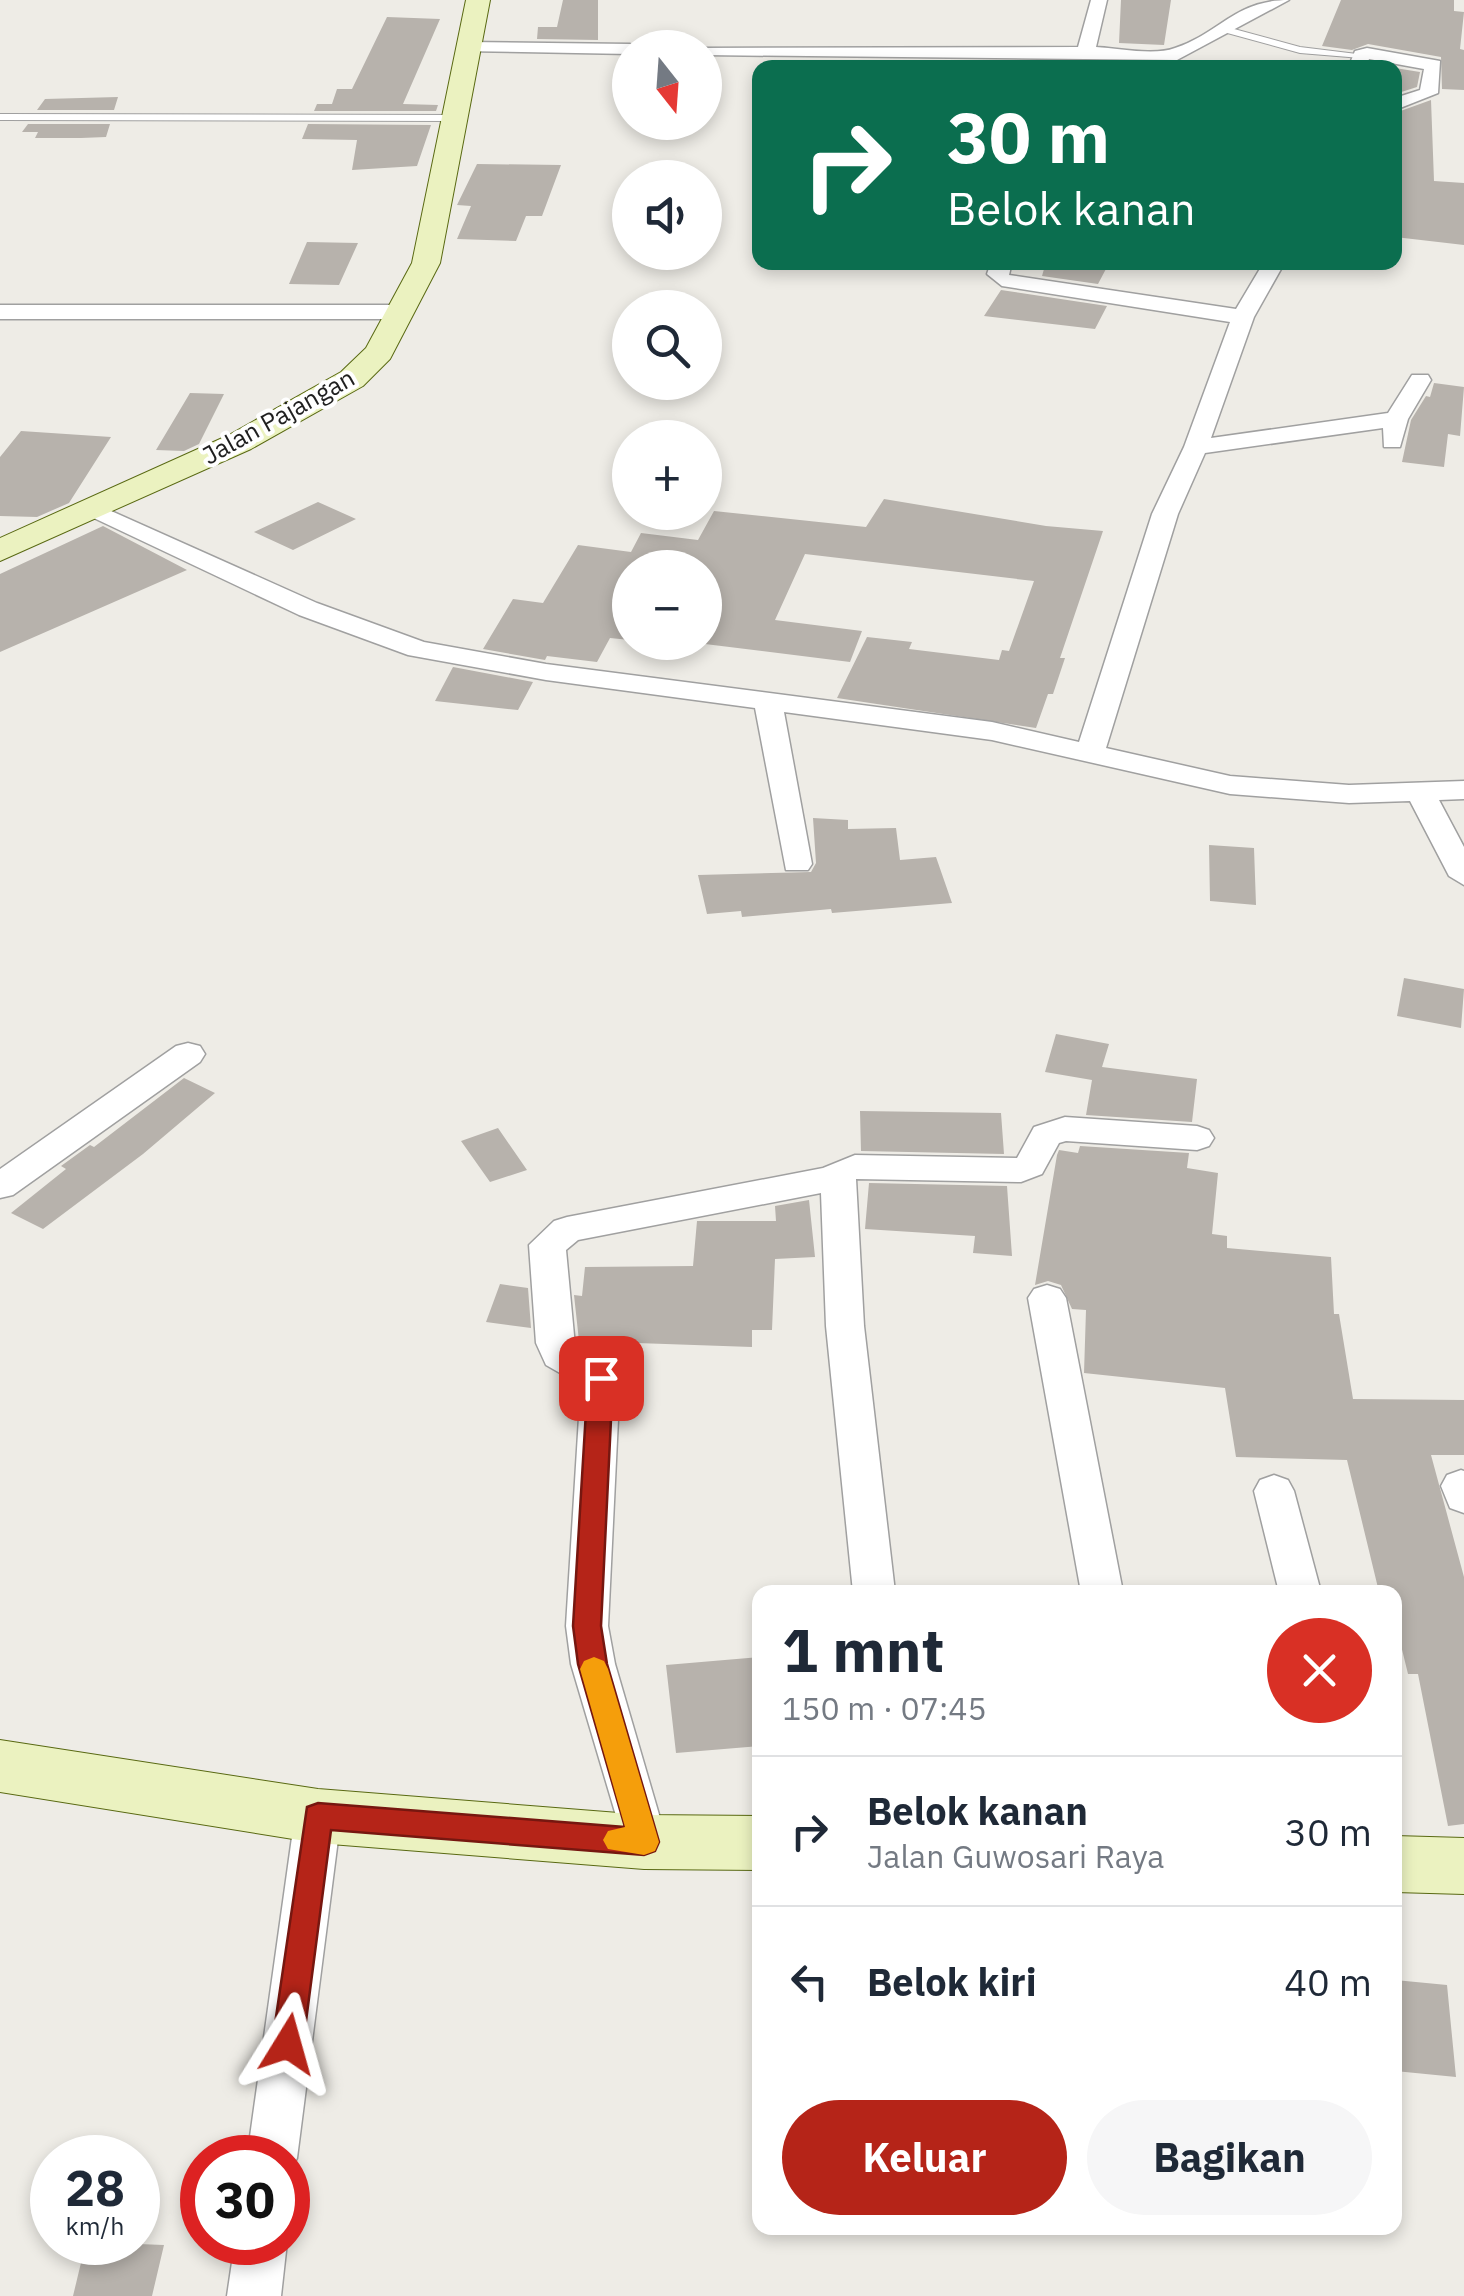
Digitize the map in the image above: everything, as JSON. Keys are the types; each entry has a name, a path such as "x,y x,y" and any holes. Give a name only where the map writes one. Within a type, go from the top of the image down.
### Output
{"main road":[{"name":"Jalan Pajangan","path":"0,551 240,442 352,378 380,353 426,263 478,0"},
{"path":"0,1766 318,1816 644,1842 752,1843"},
{"path":"1402,1864 1464,1866"}],"street":[{"path":"1086,52 1099,0"},
{"path":"1177,60 1247,12 1281,0"},
{"path":"467,53 612,49"},
{"path":"722,50 1086,52 1156,60"},
{"path":"467,53 525,58"},
{"path":"1402,63 1434,64 1429,93 1402,102"},
{"path":"999,270 1002,280 1243,318"},
{"path":"1090,756 1118,653 1165,514 1196,447 1243,318 1270,270"},
{"path":"0,312 402,312"},
{"path":"1196,447 1394,431 1420,380"},
{"path":"92,511 387,642 546,672 992,731 1090,756 1278,790 1464,790"},
{"path":"768,701 797,864"},
{"path":"1420,792 1464,876"},
{"path":"0,1186 188,1054"},
{"path":"644,1842 592,1664 587,1626 601,1378 560,1354 555,1343 547,1245 567,1230 835,1178 855,1168 1021,1170 1030,1166 1046,1135 1065,1129 1197,1138"},
{"path":"835,1178 845,1326 873,1585"},
{"path":"1047,1298 1101,1585"},
{"path":"1274,1492 1298,1585"},
{"path":"275,2135 318,1816"},
{"path":"254,2296 258,2265"}],"lane":[{"path":"1223,29 1354,60"},
{"path":"0,117 455,118"}],"building":[{"path":"563,0 598,0 598,40 537,39 538,27 557,27"},
{"path":"1121,0 1171,0 1164,45 1119,43"},
{"path":"1341,0 1454,0 1454,11 1464,12 1460,49 1464,50 1464,90 1442,89 1441,57 1368,44 1352,50 1322,46"},
{"path":"387,17 440,19 403,104 438,105 436,111 314,111 317,104 332,104 337,89 352,89"},
{"path":"1402,69 1420,72 1417,87 1402,92"},
{"path":"118,97 114,110 37,110 45,99"},
{"path":"1431,100 1434,181 1464,183 1464,245 1402,238 1402,110"},
{"path":"28,124 110,124 106,137 35,138 38,132 22,132"},
{"path":"308,124 431,125 417,166 352,170 357,140 302,139"},
{"path":"477,164 561,165 542,216 526,216 516,241 457,239 471,206 457,205"},
{"path":"307,242 358,243 339,285 289,284"},
{"path":"1044,270 1105,270 1098,284 1042,276"},
{"path":"1001,290 1107,306 1095,329 984,316"},
{"path":"1434,383 1464,387 1460,436 1448,434 1444,467 1402,462 1411,420 1426,396 1430,397"},
{"path":"190,393 224,394 199,444 184,451 156,450"},
{"path":"21,431 111,437 69,503 37,517 0,516 0,457"},
{"path":"884,499 1046,526 1103,531 1060,658 1065,658 1053,694 1048,694 1036,728 837,698 867,637 912,642 909,649 999,660 1002,650 1009,651 1034,581 805,554 775,620 862,631 850,662 722,646 722,550 632,550 641,533 698,540 704,530 722,530 722,512 866,527"},
{"path":"318,502 356,519 293,550 254,532"},
{"path":"103,526 187,570 0,652 0,574"},
{"path":"578,545 616,550 612,550 612,638 597,662 547,656 545,660 483,649 513,599 543,603"},
{"path":"453,667 533,682 518,710 435,701"},
{"path":"813,818 848,820 848,829 896,828 900,860 936,857 952,903 832,913 831,909 742,917 741,911 707,914 698,875 811,872 816,863"},
{"path":"1209,845 1254,848 1256,905 1210,901"},
{"path":"1404,978 1464,989 1461,1028 1397,1016"},
{"path":"1056,1034 1109,1044 1102,1067 1197,1079 1192,1122 1086,1115 1092,1080 1045,1072"},
{"path":"184,1078 215,1093 143,1154 43,1229 11,1213 66,1169 61,1166 90,1145 94,1147"},
{"path":"860,1111 1001,1113 1004,1154 861,1151"},
{"path":"498,1128 527,1170 490,1182 461,1141"},
{"path":"1080,1146 1189,1153 1187,1168 1218,1173 1212,1234 1227,1236 1227,1248 1331,1257 1334,1314 1339,1314 1353,1399 1464,1400 1464,1455 1431,1455 1464,1577 1464,1824 1448,1826 1418,1674 1408,1674 1402,1650 1402,1585 1377,1585 1347,1460 1236,1457 1225,1388 1084,1373 1086,1310 1072,1309 1061,1285 1048,1281 1035,1285 1057,1155 1059,1150 1078,1153"},
{"path":"869,1183 1007,1186 1012,1256 973,1253 975,1236 865,1229"},
{"path":"809,1200 815,1257 775,1259 772,1330 752,1330 752,1347 579,1341 574,1295 582,1296 585,1267 693,1266 697,1221 776,1221 775,1206"},
{"path":"500,1284 528,1288 531,1328 486,1322"},
{"path":"752,1658 752,1747 676,1753 666,1665"},
{"path":"1402,1981 1447,1985 1456,2077 1402,2072"},
{"path":"80,2265 159,2265 152,2296 73,2296"}],"slow traffic":[{"path":"594,1669 644,1842 618,1840"}],"route":[{"path":"288,2044 318,1816 644,1842 592,1664 587,1626 601,1378"}]}
